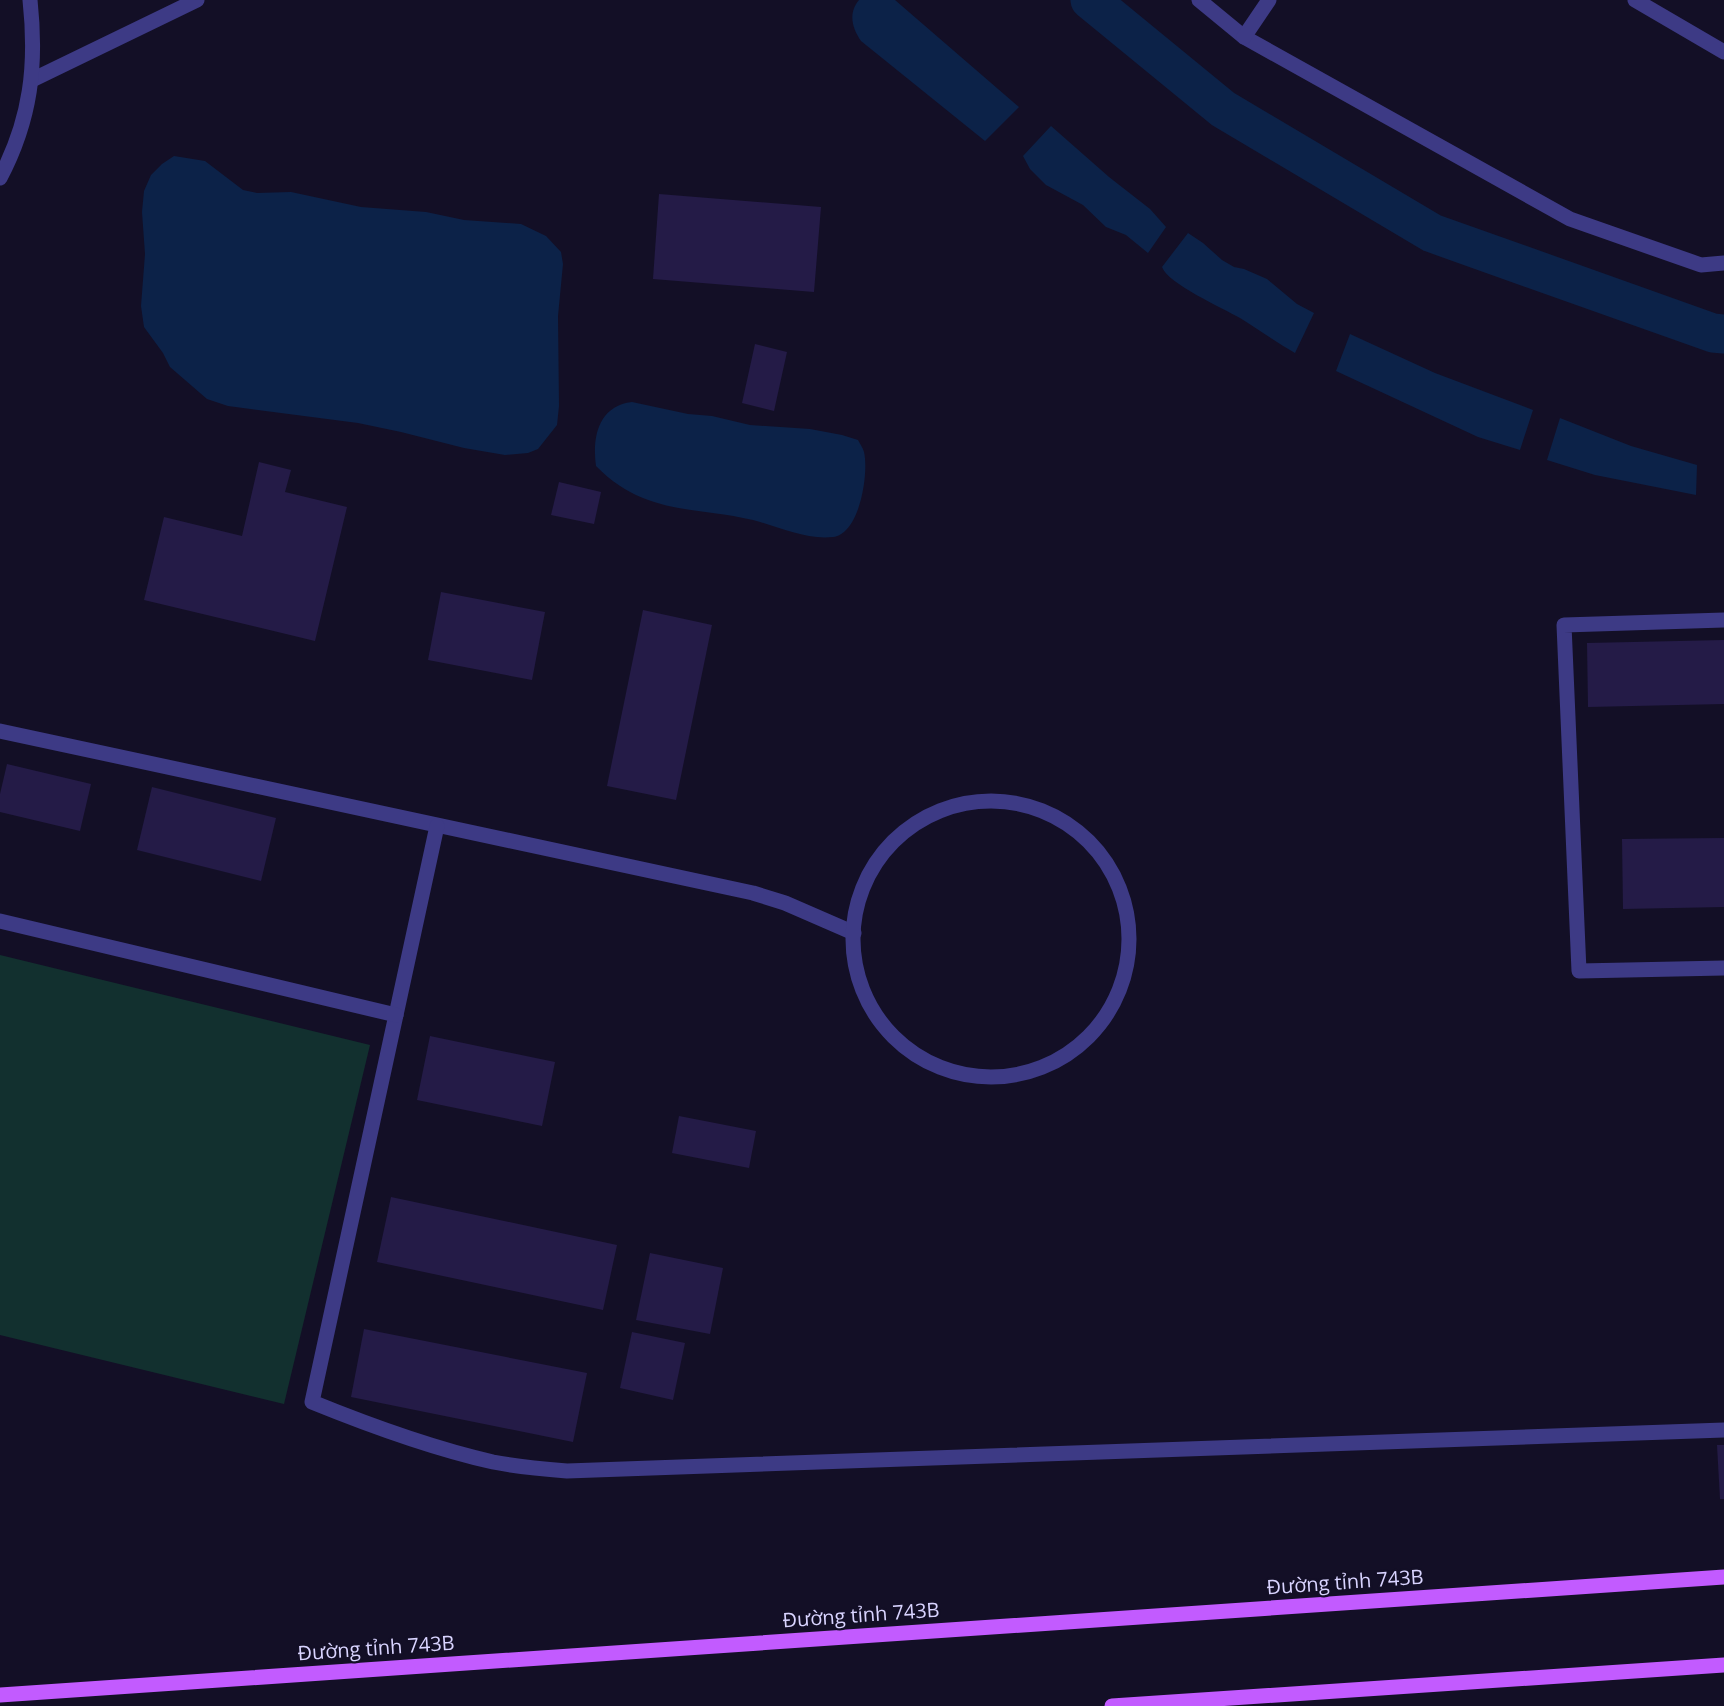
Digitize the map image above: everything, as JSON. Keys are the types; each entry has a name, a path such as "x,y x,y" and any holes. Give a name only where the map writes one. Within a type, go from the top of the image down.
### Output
{"main road":[{"name":"Đường tỉnh 743B","path":"0,1695 1724,1577"},
{"path":"1112,1706 1213,1702 1724,1665"}],"street":[{"path":"0,178 20,135 32,80 33,43 30,0"},
{"path":"32,80 197,0"},
{"path":"1200,0 1244,37 1570,219 1701,265 1724,263"},
{"path":"1244,37 1269,0"},
{"path":"1635,0 1724,52"},
{"path":"1724,620 1564,625 1579,971 1724,968"},
{"path":"0,731 753,893 785,903 854,933"},
{"path":"976,802 1005,802 1032,807 1058,818 1080,834 1100,855 1114,878 1124,904 1129,932 1127,960 1120,987 1108,1012 1091,1035 1070,1053 1046,1066 1020,1075 992,1078 964,1075 937,1067 913,1053 892,1035 875,1013 862,988 855,961 854,933 858,905 868,879 882,855 901,834 924,819 950,807 976,802"},
{"path":"437,826 312,1402 415,1441 493,1461 567,1471 1724,1430"},
{"path":"0,921 396,1015"}],"green space":[{"path":"0,955 370,1045 284,1404 0,1335"}],"water":[{"path":"859,0 895,0 1019,107 985,141 861,41 852,20 853,10"},
{"path":"1051,126 1109,177 1150,209 1166,227 1148,253 1126,235 1106,227 1083,205 1046,185 1030,169 1023,156"},
{"path":"174,156 205,161 243,190 257,193 291,192 361,207 426,212 464,220 521,224 546,236 561,252 563,264 558,316 559,406 557,425 538,449 528,453 505,455 464,448 358,423 228,406 207,399 170,367 144,327 141,306 145,254 142,212 144,191 151,175"},
{"path":"1188,233 1222,260 1267,279 1297,304 1314,313 1295,353 1240,318 1185,288 1166,274 1162,267"},
{"path":"1350,334 1435,373 1533,410 1520,450 1478,437 1336,371"},
{"path":"632,402 750,425 810,429 858,440 864,452 865,474 864,487 856,514 842,533 833,537 813,537 753,520 670,506 632,493 614,482 596,466 595,445 600,425 611,410"},
{"path":"1560,418 1631,446 1697,465 1696,495 1595,475 1547,460"}],"building":[{"path":"659,194 821,207 814,292 653,279"},
{"path":"755,344 787,352 774,411 742,403"},
{"path":"259,462 291,470 285,492 347,507 315,641 144,600 164,517 242,536"},
{"path":"559,482 601,492 594,524 551,515"},
{"path":"441,592 545,612 532,680 428,660"},
{"path":"643,610 712,625 676,800 607,786"},
{"path":"1724,640 1724,704 1588,707 1587,643"},
{"path":"7,764 91,784 80,831 0,812 0,794"},
{"path":"152,787 276,818 261,881 137,850"},
{"path":"1724,838 1724,907 1623,909 1622,839"},
{"path":"430,1036 555,1062 542,1126 417,1100"},
{"path":"679,1116 756,1131 749,1168 672,1153"},
{"path":"391,1197 617,1245 603,1310 377,1262"},
{"path":"650,1253 723,1268 710,1334 636,1320"},
{"path":"364,1329 587,1373 573,1442 351,1397"},
{"path":"632,1332 685,1343 673,1400 620,1388"},
{"path":"1717,1445 1724,1445 1724,1499 1720,1499"}],"waterway":[{"path":"1090,0 1223,109 1432,233 1713,333 1724,334"}]}
